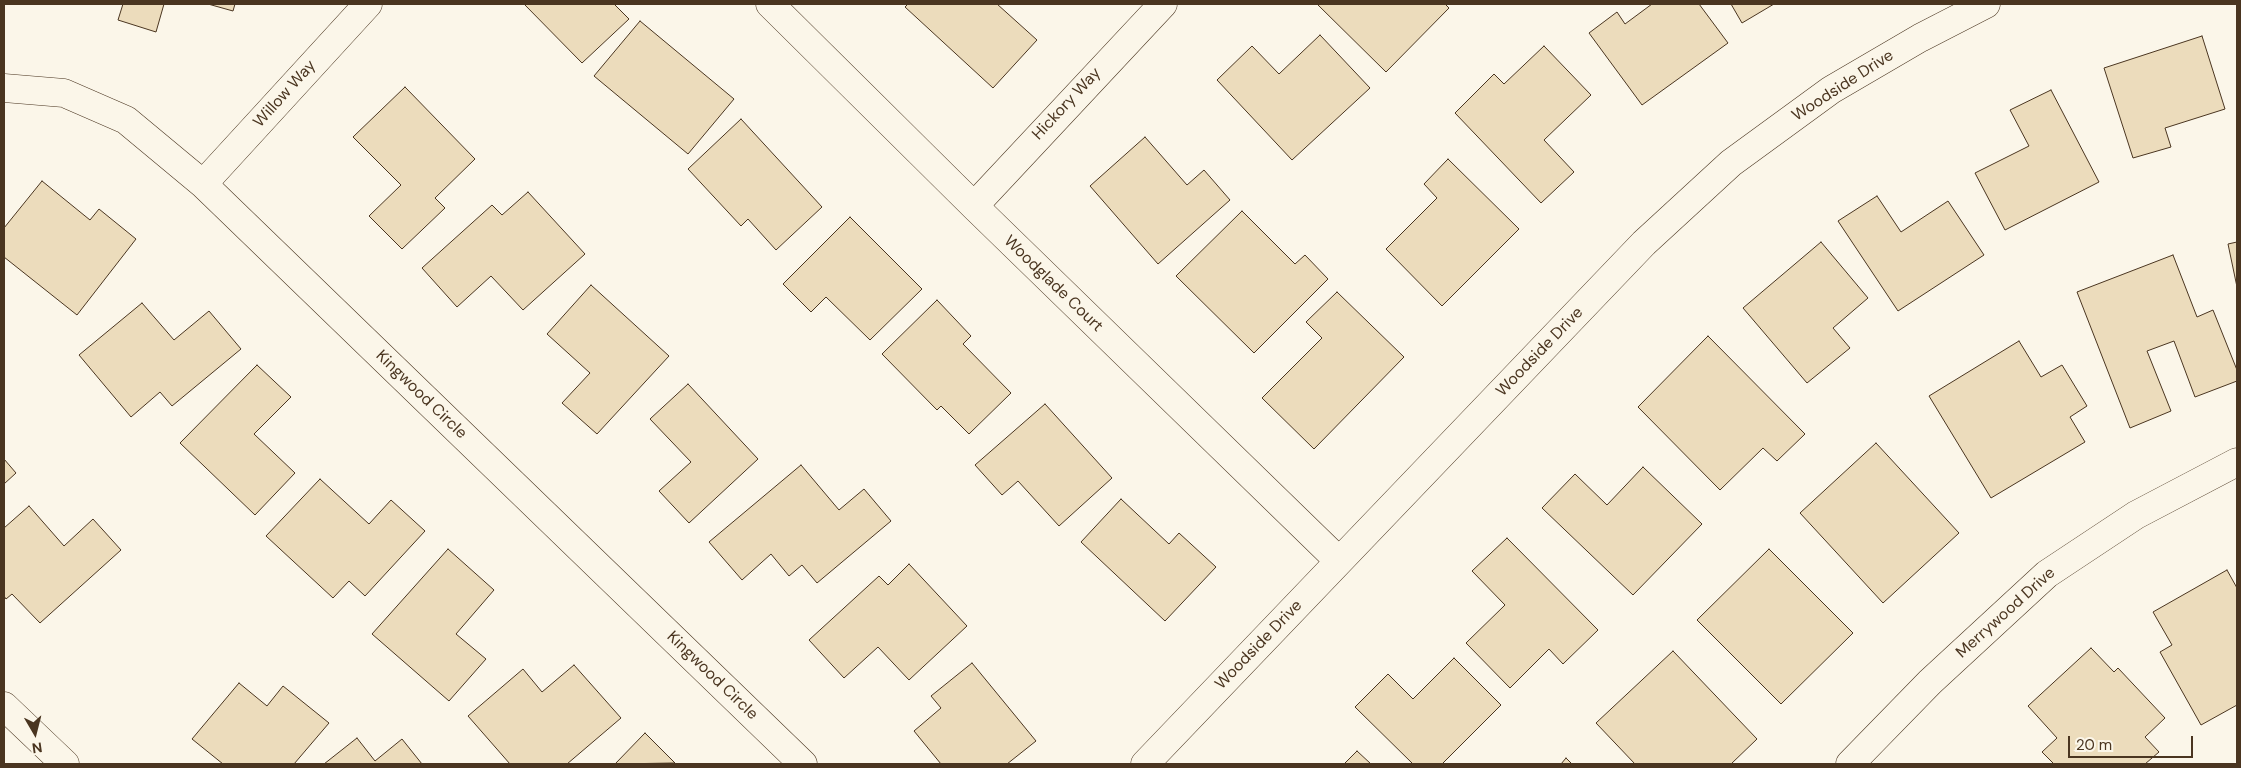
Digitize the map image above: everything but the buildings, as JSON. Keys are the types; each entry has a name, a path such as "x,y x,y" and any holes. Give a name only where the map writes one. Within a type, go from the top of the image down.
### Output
{"street":[{"name":"Willow Way","path":"203,184 368,4"},
{"name":"Woodglade Court","path":"770,4 974,206 1339,561"},
{"name":"Hickory Way","path":"974,206 1163,4"},
{"name":"Woodside Drive","path":"1145,764 1644,243 1732,163 1831,90 1920,38 1986,4"},
{"name":"Kingwood Circle","path":"4,88 64,93 126,120 203,184 803,764"},
{"name":"Merrywood Drive","path":"1850,764 1930,682 2046,574 2136,515 2237,462"},
{"path":"4,706 65,764"}]}
